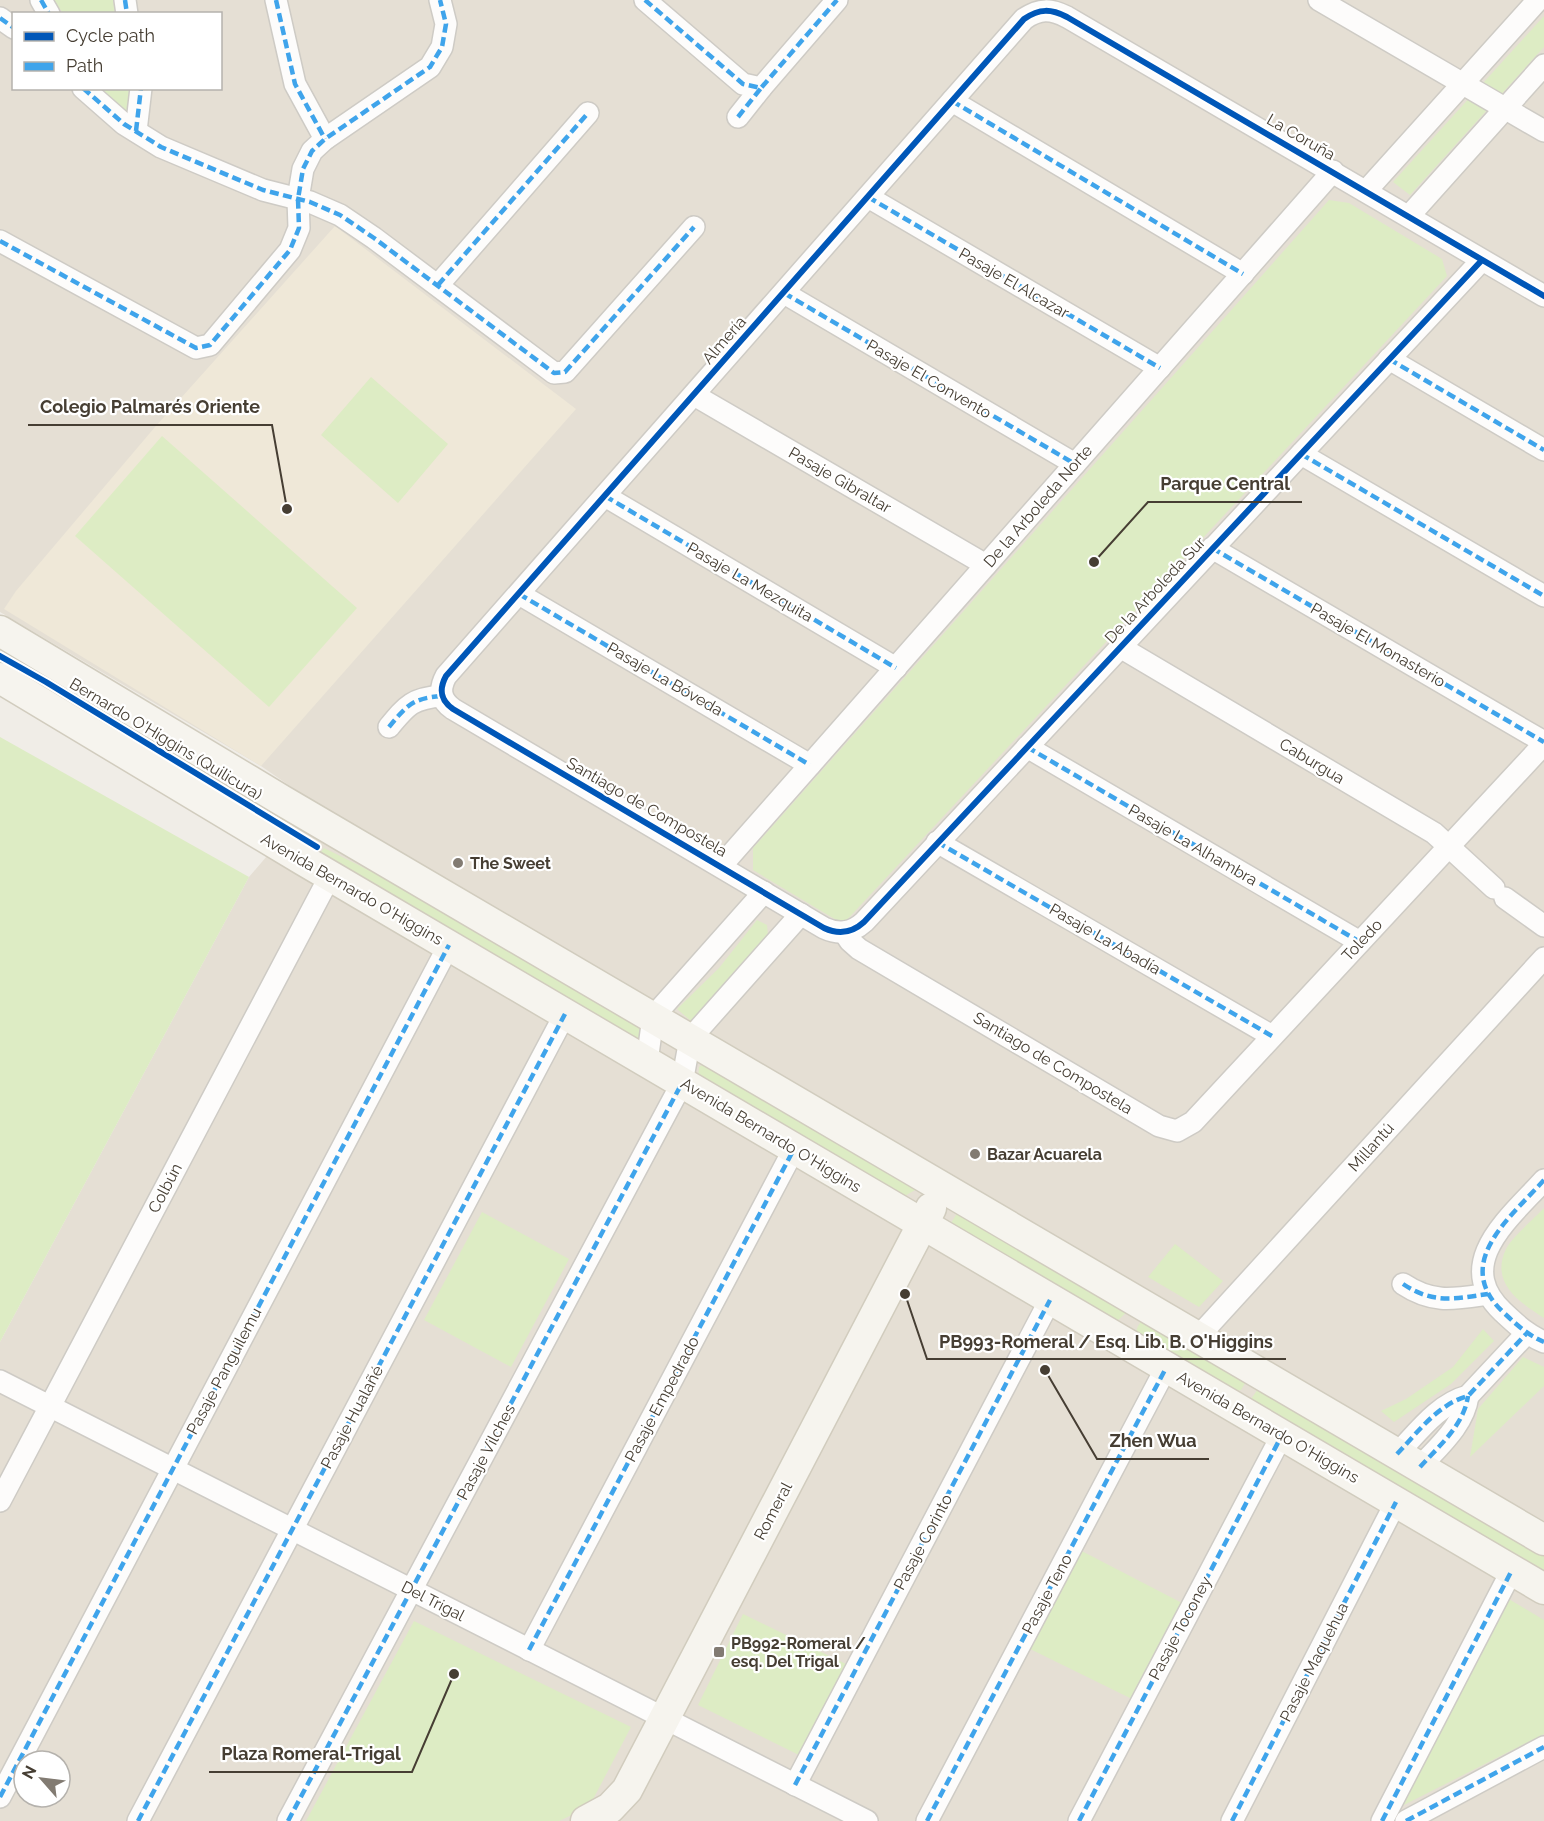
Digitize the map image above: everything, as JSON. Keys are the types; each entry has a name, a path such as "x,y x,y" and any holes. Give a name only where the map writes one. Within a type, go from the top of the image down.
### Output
{"main road":[{"path":"0,630 357,843 1544,1540"},
{"name":"Avenida Bernardo O'Higgins","path":"0,678 330,876 1544,1589"},
{"path":"303,860 317,847 327,842 347,840 357,843"},
{"name":"Romeral","path":"586,1821 610,1808 627,1790 942,1186"},
{"path":"1113,1337 1135,1317 1154,1311"},
{"path":"1233,1406 1250,1392 1257,1371"}],"street":[{"path":"276,0 295,84 325,139"},
{"path":"0,241 196,348 210,345 290,250 300,228 298,199 303,169 312,151 325,139 430,67 442,47 446,24 440,0"},
{"path":"645,0 743,84 761,88"},
{"path":"738,117 837,0"},
{"path":"1319,0 1544,131"},
{"path":"1366,191 1538,0"},
{"name":"Almería","path":"442,696 442,683 446,676 1024,19 1041,5"},
{"name":"La Coruña","path":"1041,5 1068,17 1544,296"},
{"path":"1409,216 1544,65"},
{"path":"85,90 124,124 161,147 263,190 298,199 340,215 438,285 554,373 566,372 694,227"},
{"path":"135,131 141,90"},
{"path":"952,101 1243,274"},
{"path":"438,285 588,113"},
{"name":"De la Arboleda Norte","path":"721,866 1333,171"},
{"name":"Pasaje El Alcazar","path":"868,197 1160,368"},
{"name":"De la Arboleda Sur","path":"844,932 864,922 1482,260"},
{"name":"Pasaje El Convento","path":"784,293 1075,464"},
{"path":"1389,359 1544,450"},
{"name":"Pasaje Gibraltar","path":"694,395 986,565"},
{"path":"1301,454 1544,596"},
{"name":"Pasaje La Mezquita","path":"604,496 896,668"},
{"name":"Pasaje El Monasterio","path":"1212,548 1544,743"},
{"name":"Pasaje La Bóveda","path":"519,594 810,765"},
{"name":"Caburgua","path":"1120,647 1434,833 1499,893 1544,927"},
{"path":"389,727 404,708 417,700 442,696"},
{"name":"Santiago de Compostela","path":"442,696 444,702 453,709 801,914 831,931 844,932 850,942 859,949 1164,1129 1177,1131"},
{"name":"Toledo","path":"1177,1131 1193,1122 1544,743"},
{"name":"Pasaje La Alhambra","path":"1027,747 1359,942"},
{"path":"744,840 744,880"},
{"name":"Pasaje La Abadía","path":"938,842 1272,1036"},
{"name":"Colbún","path":"0,1501 330,876"},
{"path":"647,1062 653,1017 764,892"},
{"path":"682,1083 690,1039 801,914"},
{"name":"Pasaje Panguilemu","path":"0,1797 449,945"},
{"name":"Millantú","path":"1198,1337 1544,958"},
{"name":"Pasaje Hualañé","path":"138,1821 566,1014"},
{"name":"Pasaje Vilches","path":"288,1821 682,1083"},
{"name":"Pasaje Empedrado","path":"529,1650 794,1149"},
{"path":"1408,1461 1460,1421 1468,1396 1535,1338 1498,1307 1488,1294 1482,1268 1491,1240 1544,1180"},
{"path":"1403,1284 1435,1299 1459,1299 1488,1294"},
{"name":"Pasaje Corinto","path":"795,1785 1050,1300"},
{"name":"Pasaje Teno","path":"927,1821 1167,1368"},
{"name":"Del Trigal","path":"0,1381 867,1821"},
{"name":"Pasaje Toconey","path":"1079,1821 1282,1435"},
{"name":"Pasaje Maquehua","path":"1232,1821 1396,1502"},
{"path":"1382,1821 1512,1570"},
{"path":"1406,1821 1544,1747"}],"shaded area":[{"path":"0,0 1544,0 1544,1821 0,1821 0,1342 249,877 313,802 261,766 0,612"},
{"path":"335,226 576,409 261,766 4,609 16,591 155,427"}],"green space":[{"path":"53,0 113,0 115,12 62,12"},
{"path":"1544,16 1544,47 1410,195 1393,182"},
{"path":"96,90 134,90 133,111 126,114"},
{"path":"1329,200 1349,203 1442,259 1447,276 843,924 753,870 753,848"},
{"path":"371,377 448,444 398,503 321,435"},
{"path":"162,436 357,608 269,707 75,536"},
{"path":"0,737 249,877 0,1342"},
{"path":"324,848 439,905 641,1024 646,1031 642,1046 318,856"},
{"path":"757,920 767,925 769,945 720,988 691,1021 677,1009 719,968"},
{"path":"708,1061 912,1179 915,1190 903,1197 698,1081 699,1067"},
{"path":"1544,1208 1544,1318 1517,1298 1504,1282 1502,1261 1509,1244"},
{"path":"959,1210 1132,1307 1114,1324 948,1228"},
{"path":"482,1212 569,1259 511,1367 424,1320"},
{"path":"1175,1244 1223,1281 1199,1307 1148,1277"},
{"path":"1144,1317 1247,1380 1241,1390 1230,1391 1134,1337"},
{"path":"1483,1329 1494,1341 1451,1384 1394,1422 1381,1411 1406,1399 1453,1367"},
{"path":"1523,1357 1544,1367 1544,1386 1470,1457 1478,1409"},
{"path":"1260,1386 1544,1549 1544,1570 1249,1402"},
{"path":"1074,1547 1182,1603 1132,1699 1026,1647"},
{"path":"1507,1598 1544,1620 1544,1734 1396,1809"},
{"path":"743,1614 848,1665 803,1757 698,1705"},
{"path":"414,1621 631,1727 589,1807 559,1821 306,1821"}],"marked path":[{"path":"41,0 48,12"},
{"path":"125,0 127,12"},
{"path":"276,0 295,84 325,139"},
{"path":"0,241 196,348 210,345 290,250 299,228 298,199 303,169 312,151 325,139 430,67 442,47 446,24 440,0"},
{"path":"645,0 743,84 761,88 837,0"},
{"path":"0,18 12,27"},
{"path":"738,117 761,88"},
{"path":"85,90 124,124 161,147 263,190 310,202 340,215 554,373 565,372 694,227"},
{"path":"136,131 141,90"},
{"path":"952,101 1243,274"},
{"path":"438,285 588,113"},
{"path":"868,197 1160,368"},
{"path":"784,293 1075,464"},
{"path":"1389,359 1544,450"},
{"path":"1301,454 1544,596"},
{"path":"605,496 896,668"},
{"path":"1212,548 1544,742"},
{"path":"519,594 810,765"},
{"path":"389,727 411,704 442,696"},
{"path":"1027,747 1360,942"},
{"path":"937,842 1272,1036"},
{"path":"0,1797 449,945"},
{"path":"138,1821 565,1014"},
{"path":"288,1821 682,1083"},
{"path":"529,1650 794,1149"},
{"path":"1544,1180 1516,1209 1492,1242 1484,1258 1483,1276 1488,1294 1503,1312 1517,1325 1544,1342"},
{"path":"1403,1284 1424,1295 1434,1297 1454,1298 1488,1294"},
{"path":"795,1785 1050,1300"},
{"path":"1397,1454 1438,1412 1447,1405 1468,1396 1526,1334"},
{"path":"927,1821 1166,1368"},
{"path":"1420,1467 1456,1426 1466,1407 1468,1396"},
{"path":"1079,1821 1282,1435"},
{"path":"1232,1821 1396,1502"},
{"path":"1382,1821 1512,1570"},
{"path":"1406,1821 1544,1747"}],"cycle path":[{"path":"1482,260 855,929 835,932 824,928 453,709 443,698 442,685 446,676 1024,19 1040,11 1056,12 1067,17 1544,296"},
{"name":"Bernardo O'Higgins (Quilicura)","path":"0,656 317,847"}],"place":[{"name":"Colegio Palmarés Oriente","path":"287,509"},
{"name":"Parque Central","path":"1094,562"},
{"name":"The Sweet","path":"458,863"},
{"name":"Bazar Acuarela","path":"975,1154"},
{"name":"PB993-Romeral / Esq. Lib. B. O'Higgins","path":"905,1294"},
{"name":"Zhen Wua","path":"1045,1370"},
{"name":"PB992-Romeral / esq. Del Trigal","path":"719,1652"},
{"name":"Plaza Romeral-Trigal","path":"454,1674"}]}
